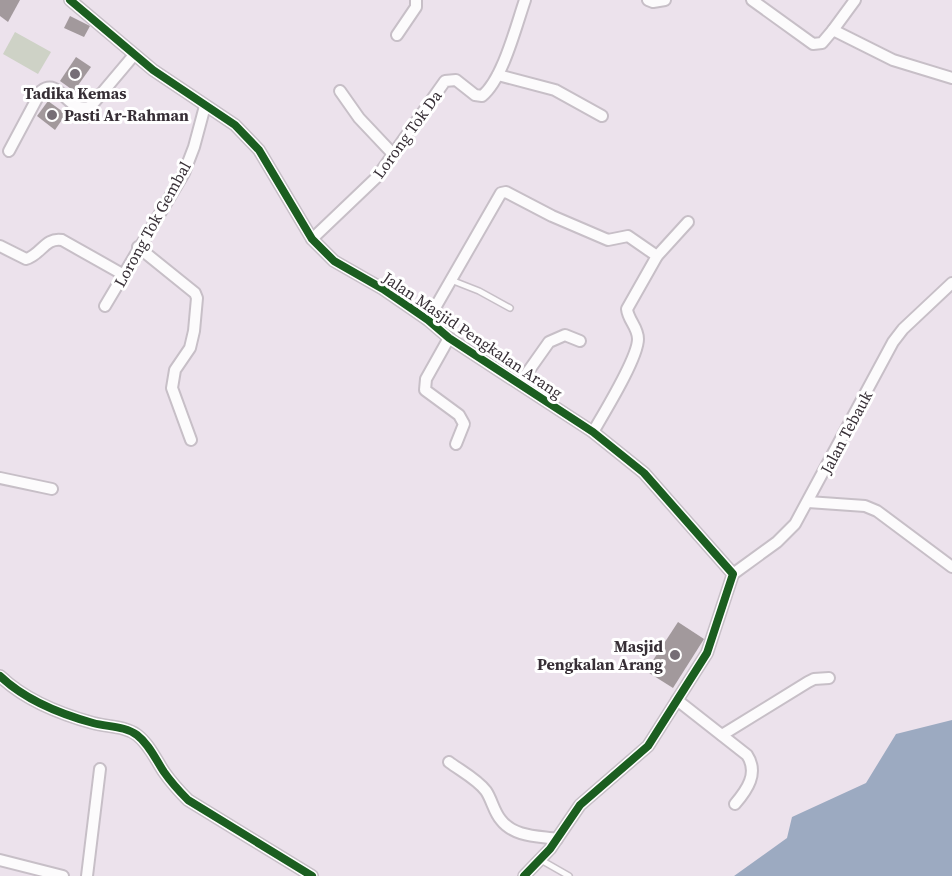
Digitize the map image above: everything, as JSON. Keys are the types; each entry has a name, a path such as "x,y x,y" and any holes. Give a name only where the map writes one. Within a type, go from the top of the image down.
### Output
{"street":[{"name":"Jalan Masjid Pengkalan Arang","path":"70,0 134,55 235,125 259,150 312,239 334,261 382,289 428,320 449,339 593,432 644,473 732,574"},
{"path":"397,35 416,7 416,0"},
{"name":"Lorong Tok Da","path":"312,239 377,177 445,81 456,80 475,95 482,96 490,90 498,75 525,0"},
{"path":"648,0 653,2 665,0"},
{"path":"752,0 813,44 822,43 855,0"},
{"path":"833,30 893,60 950,73"},
{"path":"9,151 41,91 50,87 55,89 77,108 84,109 91,105 134,55"},
{"path":"498,75 555,90 602,116"},
{"path":"340,91 359,118 393,154"},
{"name":"Lorong Tok Gembal","path":"105,306 184,173 205,106"},
{"path":"428,320 501,193 506,192 552,216 608,240 628,236 657,256"},
{"path":"593,432 625,376 638,342 637,330 627,315 627,309 657,256 688,222"},
{"path":"0,246 26,259 33,257 54,238 62,240 124,275"},
{"path":"138,247 195,293 197,298 190,348 176,370 172,388 191,440"},
{"name":"Jalan Tebauk","path":"732,574 777,542 795,524 893,342 903,329 952,283"},
{"path":"520,383 549,342 565,335 580,341"},
{"path":"449,339 426,379 425,390 459,415 464,424 456,444"},
{"path":"0,478 52,489"},
{"path":"808,502 865,506 877,511 952,567"},
{"path":"524,876 541,860 580,805 648,746 707,653 732,574"},
{"path":"0,676 17,690 56,710 94,723 127,729 137,734 145,742 170,781 188,800 312,876"},
{"path":"722,735 808,682 830,678"},
{"path":"677,700 747,754 750,760 751,779 749,786 735,804"},
{"path":"449,762 486,791 501,820 512,829 523,834 557,839"},
{"path":"87,876 100,770"},
{"path":"0,860 63,876"}],"lane":[{"path":"451,280 479,291 510,308"},
{"path":"541,860 568,876"}],"shaded area":[{"path":"15,32 51,52 38,74 3,54"}],"water":[{"path":"952,720 952,876 734,876 787,838 792,817 866,783 896,734"}],"building":[{"path":"0,0 20,0 8,22 0,16"},
{"path":"70,16 90,26 84,37 64,28"},
{"name":"Tadika Kemas","path":"76,57 91,67 74,91 60,81"},
{"name":"Pasti Ar-Rahman","path":"48,101 66,114 55,130 37,116"},
{"name":"Masjid Pengkalan Arang","path":"678,622 704,639 673,688 646,671"}],"cycle path":[{"path":"70,0 153,70 235,125 259,150 312,239 334,261 383,289 428,320 449,338 593,432 644,473 733,574 707,653 648,746 580,805 550,849 524,876"},
{"path":"0,676 20,692 56,711 93,723 127,730 137,735 149,747 169,779 188,800 312,876"}],"place":[{"name":"Tadika Kemas","path":"75,74"},
{"name":"Pasti Ar-Rahman","path":"52,115"},
{"name":"Masjid Pengkalan Arang","path":"675,655"}]}
